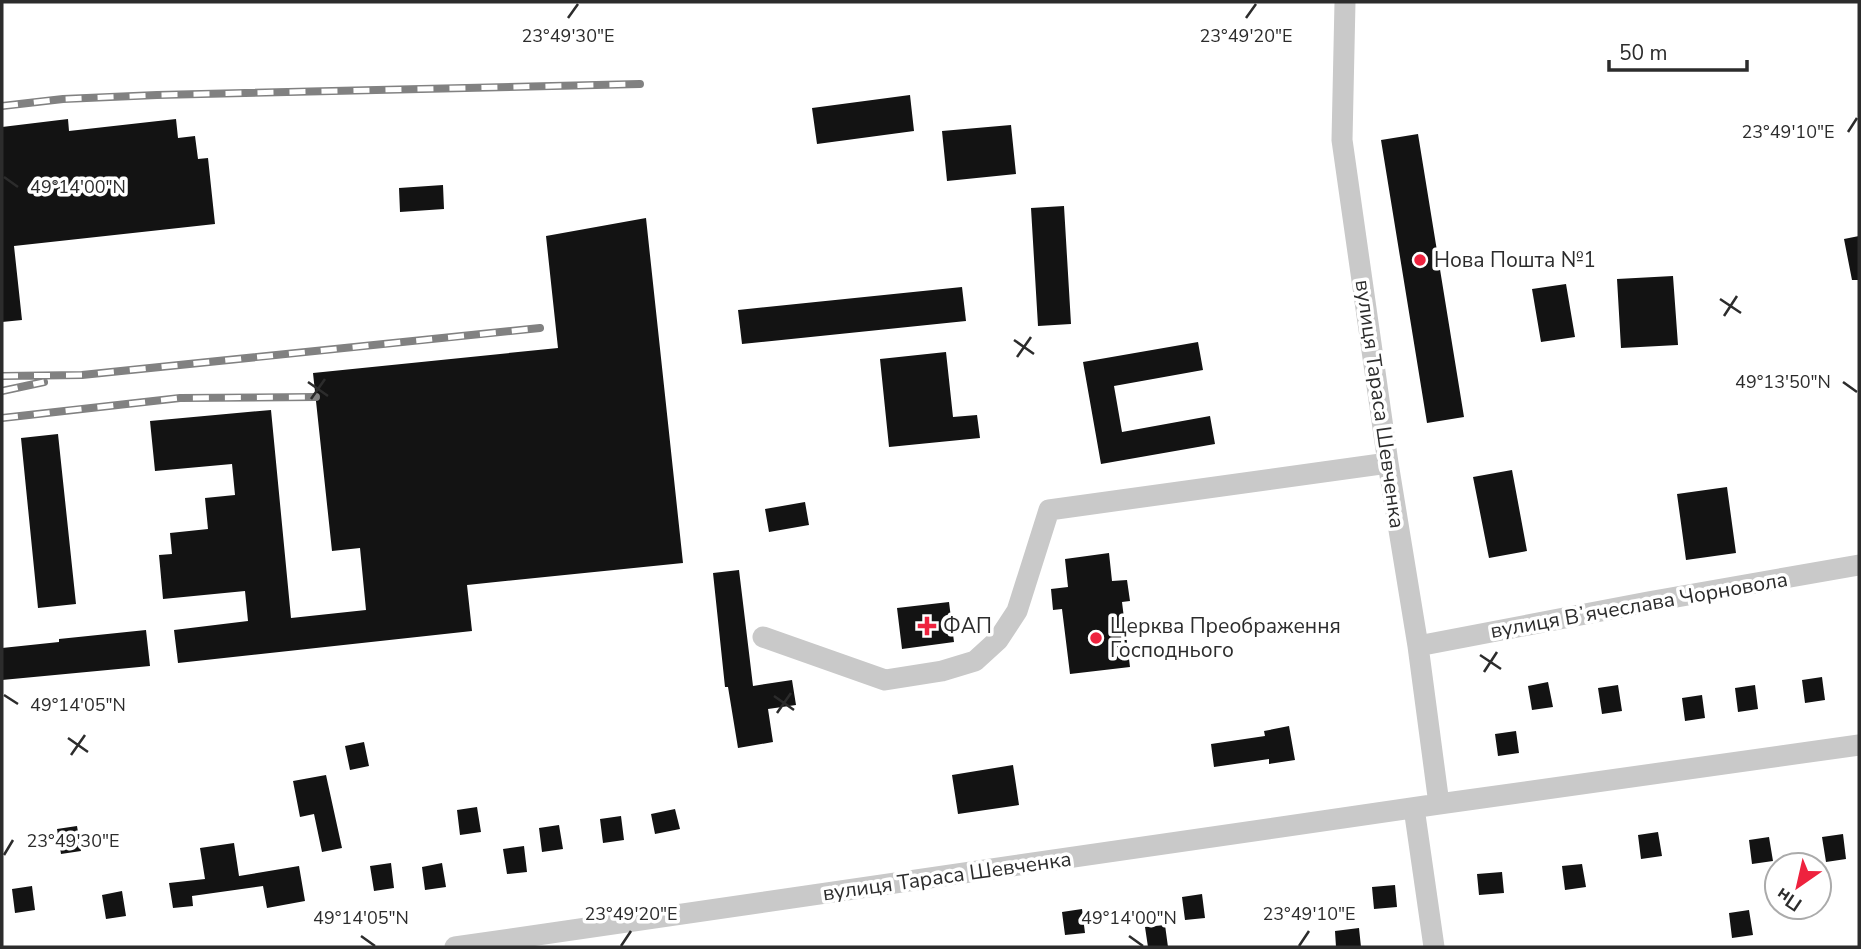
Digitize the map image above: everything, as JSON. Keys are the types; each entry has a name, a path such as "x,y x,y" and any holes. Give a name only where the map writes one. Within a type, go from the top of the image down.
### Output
{"street":[{"name":"вулиця Тараса Шевченка","path":"1345,2 1342,139 1439,804"},
{"path":"763,637 886,680 942,671 975,661 998,640 1017,611 1049,510 1388,463"},
{"name":"вулиця Вʼячеслава Чорновола","path":"1418,646 1859,565"},
{"name":"вулиця Тараса Шевченка","path":"455,947 1859,745"},
{"path":"1414,808 1434,947"}],"building":[{"path":"910,95 914,131 817,144 812,108"},
{"path":"68,119 69,131 176,119 178,138 195,136 198,159 208,158 215,224 14,246 22,320 2,322 2,127"},
{"path":"1011,125 1016,174 947,181 942,131"},
{"path":"1418,134 1464,417 1427,423 1381,140"},
{"path":"443,185 444,209 400,212 399,188"},
{"path":"1064,206 1071,324 1038,326 1031,208"},
{"path":"646,218 683,563 467,585 472,631 178,663 174,630 248,621 245,591 163,599 159,555 172,554 170,533 208,529 205,498 235,495 232,464 155,471 150,421 271,410 291,618 366,610 360,548 332,551 313,373 558,348 546,236"},
{"path":"1859,236 1859,280 1852,280 1844,239"},
{"path":"1673,276 1678,345 1621,348 1617,279"},
{"path":"1566,284 1575,337 1541,342 1532,289"},
{"path":"962,287 966,321 742,344 738,310"},
{"path":"1198,342 1203,370 1114,386 1122,432 1210,416 1215,444 1101,464 1083,362"},
{"path":"946,352 953,417 977,415 980,438 889,447 880,359"},
{"path":"58,434 76,604 38,608 21,438"},
{"path":"1512,470 1527,551 1489,558 1473,477"},
{"path":"1727,487 1736,553 1686,560 1677,494"},
{"path":"805,502 809,525 769,532 765,509"},
{"name":"Церква Преображення Господнього","path":"1109,553 1112,581 1127,580 1130,601 1122,602 1130,667 1070,674 1062,609 1053,610 1051,589 1068,587 1065,559"},
{"path":"739,570 753,686 792,680 796,705 768,709 773,742 738,748 728,687 725,687 713,573"},
{"path":"949,602 954,642 902,649 897,608"},
{"path":"146,630 150,666 2,680 2,648"},
{"path":"1822,677 1825,700 1805,703 1802,680"},
{"path":"1548,682 1553,707 1532,710 1528,686"},
{"path":"1618,685 1622,711 1602,714 1598,688"},
{"path":"1755,685 1758,709 1738,712 1735,688"},
{"path":"1702,695 1705,718 1685,721 1682,698"},
{"path":"1289,726 1295,760 1269,764 1269,759 1214,767 1211,744 1265,736 1264,731"},
{"path":"1516,731 1519,753 1498,756 1495,734"},
{"path":"364,742 369,766 350,770 345,746"},
{"path":"1013,765 1019,805 958,814 952,775"},
{"path":"326,775 342,848 322,852 314,814 300,817 293,781"},
{"path":"477,807 481,832 460,835 457,810"},
{"path":"675,809 680,829 655,834 651,814"},
{"path":"621,816 624,840 603,843 600,819"},
{"path":"559,825 563,849 542,852 539,828"},
{"path":"77,826 81,851 61,854 57,829"},
{"path":"1658,832 1662,856 1641,859 1638,835"},
{"path":"1843,834 1846,859 1833,861 1833,851 1824,851 1822,837"},
{"path":"1769,837 1771,851 1763,851 1763,862 1752,864 1749,840"},
{"path":"234,843 239,876 299,866 305,901 267,908 263,886 192,896 193,906 173,908 169,883 205,879 200,848"},
{"path":"524,846 527,872 507,874 503,849"},
{"path":"391,863 394,888 374,891 370,866"},
{"path":"442,863 446,887 425,890 422,867"},
{"path":"1582,864 1586,887 1565,890 1562,866"},
{"path":"1502,872 1504,893 1479,895 1477,874"},
{"path":"1395,885 1397,907 1374,909 1372,887"},
{"path":"32,886 35,910 15,913 12,889"},
{"path":"122,891 126,916 106,919 102,895"},
{"path":"1202,894 1205,918 1185,920 1182,897"},
{"path":"1082,909 1085,933 1065,935 1062,912"},
{"path":"1749,910 1753,935 1732,938 1729,913"},
{"path":"1165,925 1168,947 1148,947 1145,927"},
{"path":"1359,928 1361,947 1336,947 1335,931"}],"railway":[{"path":"2,106 63,99 157,95 640,84"},
{"path":"2,376 82,375 540,328"},
{"path":"2,391 44,382"},
{"path":"2,418 180,398 316,397"}],"place":[{"name":"Нова Пошта №1","path":"1420,260"},
{"name":"ФАП","path":"927,626"},
{"name":"Церква Преображення Господнього","path":"1096,638"}]}
